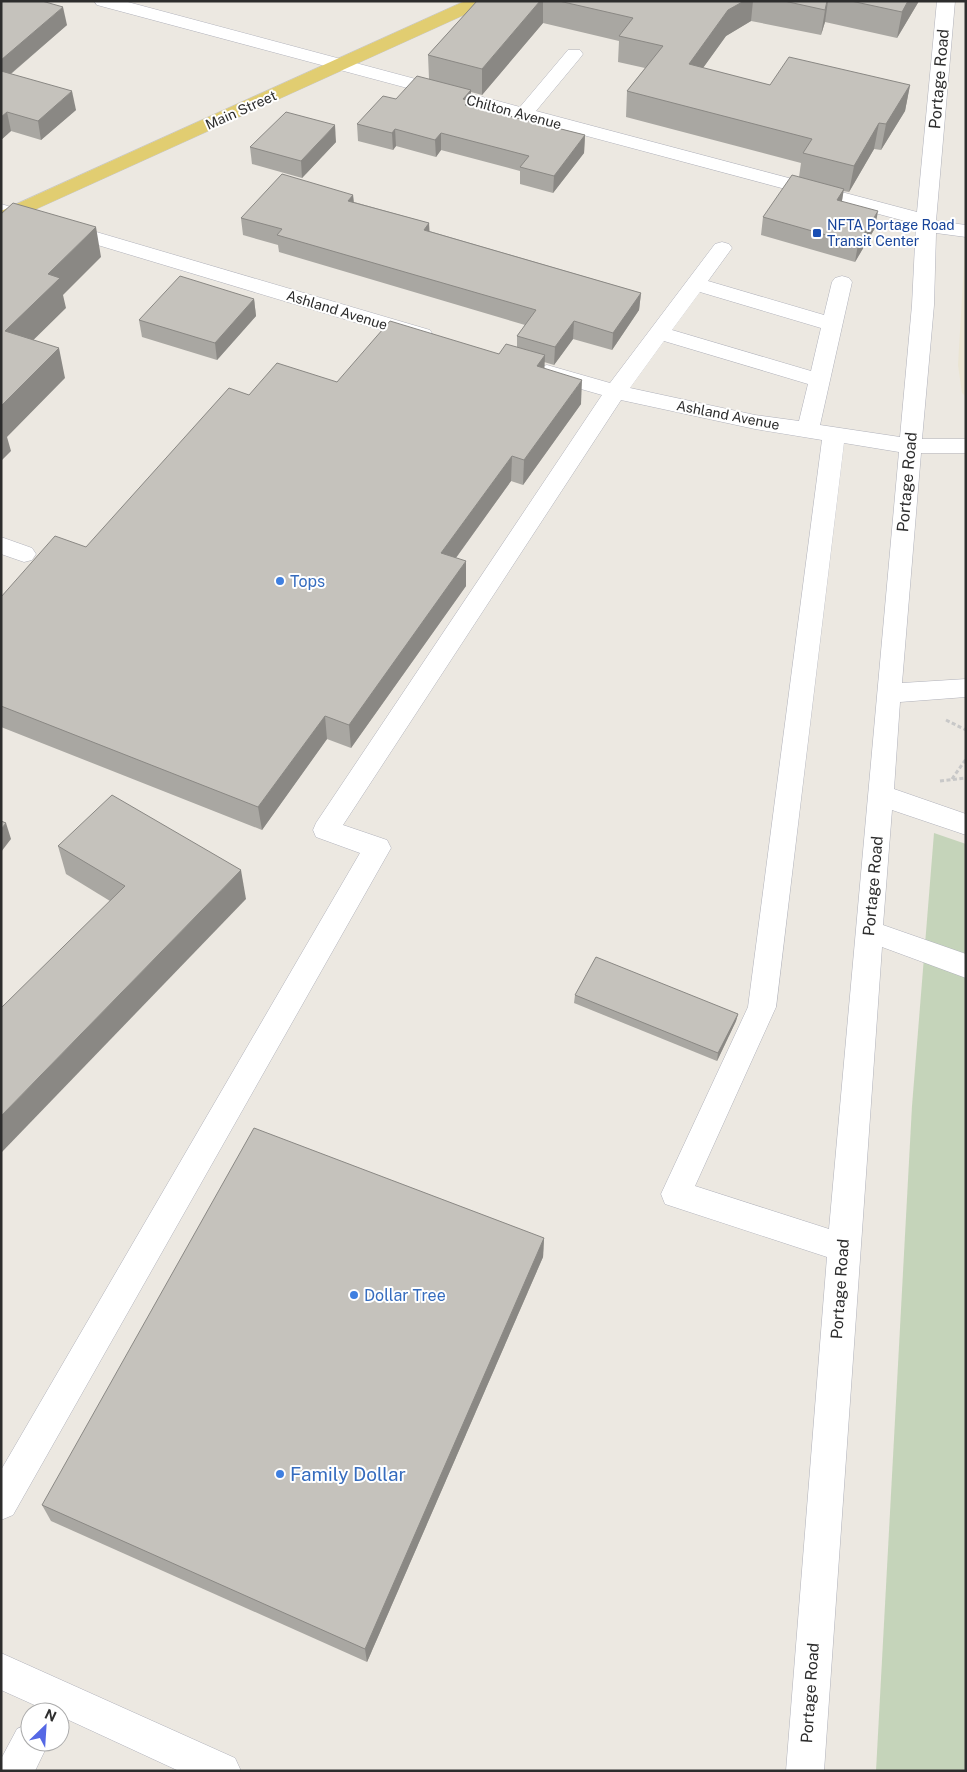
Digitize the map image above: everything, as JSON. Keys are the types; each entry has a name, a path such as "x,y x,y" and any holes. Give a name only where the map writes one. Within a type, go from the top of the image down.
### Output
{"main road":[{"name":"Main Street","path":"5,214 480,1"}],"street":[{"name":"Chilton Avenue","path":"103,1 926,224 966,230"},
{"name":"Portage Road","path":"805,1771 843,1248 923,305 926,224 946,1"},
{"path":"523,115 574,54"},
{"name":"Ashland Avenue","path":"5,214 442,341"},
{"path":"1,1503 377,848 326,830 615,392 722,248"},
{"path":"842,282 820,381 821,432 762,1007 676,1194 843,1248"},
{"path":"695,284 832,324"},
{"path":"659,334 820,381"},
{"name":"Ashland Avenue","path":"528,366 615,392 755,422 910,446 966,446"},
{"path":"1,545 24,554"},
{"path":"889,693 966,688"},
{"path":"880,795 966,825"},
{"path":"869,931 966,966"},
{"path":"1,1671 47,1702"},
{"path":"70,1712 222,1771"},
{"path":"15,1771 25,1752"}],"path":[{"path":"942,718 966,730"},
{"path":"952,779 966,759"},
{"path":"940,781 966,778"}],"shaded area":[{"path":"966,231 966,397 962,393 958,365"}],"green space":[{"path":"934,833 966,844 966,1771 876,1771 912,1106"}],"building":[{"path":"1,1 42,1 63,7 1,60"},
{"path":"477,1 540,1 482,69 428,55"},
{"path":"559,1 744,1 728,10 689,64 770,85 789,57 910,85 886,124 879,123 854,166 803,153 812,139 627,91 663,46 619,36 633,18"},
{"path":"784,1 827,1 825,10"},
{"path":"851,1 908,1 902,12"},
{"path":"1,71 72,91 38,121 7,112 1,117"},
{"path":"417,76 471,90 463,99 469,101 465,105 585,135 554,176 520,167 529,156 441,133 435,140 395,129 392,133 357,124 383,96 396,99"},
{"path":"286,112 335,125 301,161 250,147"},
{"path":"282,174 353,195 348,201 429,223 424,230 641,293 613,333 574,321 555,347 517,336 536,310 277,235 282,229 241,218"},
{"path":"792,175 844,189 837,200 878,211 858,244 763,217"},
{"path":"13,203 96,227 48,274 60,278 5,331 59,348 1,406 1,214"},
{"path":"180,276 254,299 215,343 139,320"},
{"path":"390,321 499,354 506,344 545,355 537,366 582,380 524,460 512,456 441,553 466,561 349,725 325,716 258,807 1,706 1,597 55,536 86,547 229,388 249,395 277,363 337,382"},
{"path":"112,795 241,870 1,1116 1,1008 125,886 58,846"},
{"path":"1,821 6,823 1,829"},
{"path":"596,957 738,1014 718,1053 575,995"},
{"path":"254,1128 544,1238 365,1649 42,1505"}],"place":[{"name":"NFTA Portage Road Transit Center","path":"817,233"},
{"name":"Tops","path":"280,581"},
{"name":"Dollar Tree","path":"354,1295"},
{"name":"Family Dollar","path":"280,1474"}]}
